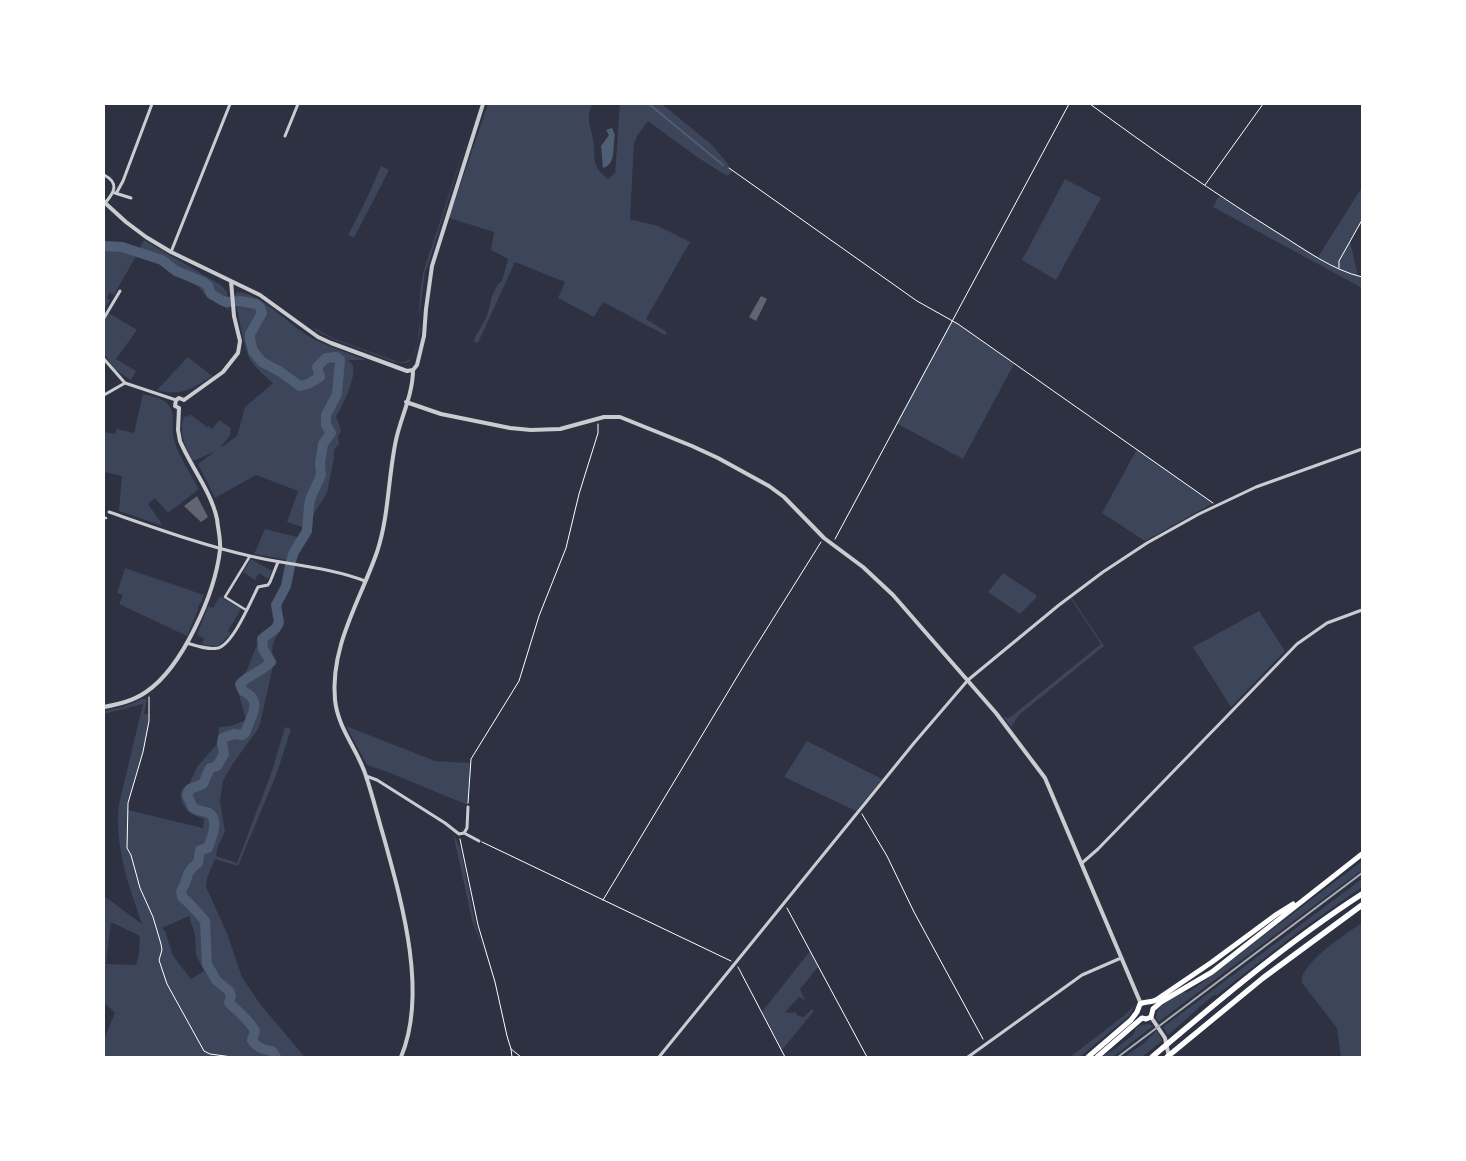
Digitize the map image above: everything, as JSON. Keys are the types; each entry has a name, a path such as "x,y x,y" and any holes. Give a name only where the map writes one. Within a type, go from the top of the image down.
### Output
{"highway":[{"path":"1152,1057 1286,948 1362,894"},
{"path":"1168,1057 1283,962 1362,905"}],"main road":[{"path":"1097,1057 1142,1018 1151,1017 1153,1009 1169,996 1212,972 1362,854"},
{"path":"1088,1057 1112,1038 1137,1012 1141,1004 1149,1003 1212,962 1277,914 1304,898"},
{"path":"1149,1003 1153,1009"},
{"path":"1137,1012 1142,1018"}],"street":[{"path":"152,104 123,181 115,193 104,203 133,228 171,252 266,300 307,330 331,343 406,371 413,370"},
{"path":"171,252 230,104"},
{"path":"286,136 298,104"},
{"path":"401,1057 409,1036 412,1013 409,949 400,898 366,776 340,722 336,709 336,667 344,634 379,546 396,440 412,382 413,370 417,365 424,336 432,266 483,104"},
{"path":"104,175 113,184 115,193"},
{"path":"115,193 131,198"},
{"path":"184,400 217,377 236,357 240,340 234,312 231,282"},
{"path":"104,318 120,292"},
{"path":"104,359 125,383 176,400 179,398 184,400"},
{"path":"104,395 125,383"},
{"path":"104,707 130,700 147,691 172,665 188,643 210,589 220,548 213,505 178,437 179,408 175,406 176,400"},
{"path":"179,408 184,406 184,400"},
{"path":"406,402 441,414 510,428 541,431 567,428 598,418 616,416 718,458 777,492 824,538 863,567 892,595 1001,719 1045,778 1141,1004"},
{"path":"659,1057 920,736 968,680 1042,618 1102,572 1147,543 1216,505 1280,477 1362,449"},
{"path":"108,512 220,548 284,564 345,574 365,582"},
{"path":"246,610 225,598 250,556"},
{"path":"188,643 209,648 222,646 232,635 258,587 268,585 270,582 278,562"},
{"path":"1082,863 1093,855 1296,644 1327,624 1362,610"},
{"path":"366,776 377,780 459,834 464,833 479,841"},
{"path":"464,833 467,828 468,807"},
{"path":"968,1057 1082,975 1121,958"},
{"path":"1151,1017 1165,1038 1168,1057"}],"path":[{"path":"832,544 1068,104"},
{"path":"1090,104 1204,185 1318,257 1339,269 1362,277"},
{"path":"1204,185 1263,104"},
{"path":"729,168 909,295 952,320 1216,505"},
{"path":"1339,269 1339,261 1362,220"},
{"path":"468,807 471,759 519,681 539,616 566,548 579,494 598,433 598,418"},
{"path":"603,900 746,662 824,538"},
{"path":"147,691 150,701 149,721 140,763 128,803 127,848 140,888 153,917 162,950 159,960 172,995 204,1051 210,1054 232,1057"},
{"path":"860,811 887,856 914,912 986,1044"},
{"path":"459,834 468,869 478,925 494,975 512,1057"},
{"path":"479,841 735,964 786,1057"},
{"path":"784,903 866,1057"},
{"path":"511,1048 521,1057"}],"shaded area":[{"path":"488,104 592,104 589,122 595,161 598,169 608,179 615,173 620,104 662,104 712,145 728,164 729,168 733,171 727,176 697,157 648,121 637,136 634,144 630,219 658,226 690,242 646,319 667,332 665,335 603,302 594,317 558,298 565,282 515,262 478,343 473,341 487,316 492,296 498,284 502,281 508,259 491,250 494,232 449,218"},
{"path":"471,127 425,271 419,318 423,273"},
{"path":"612,128 615,135 612,159 603,168 601,146 609,135 606,130"},
{"path":"381,166 389,170 354,238 348,235"},
{"path":"1065,179 1101,198 1056,280 1022,260"},
{"path":"1362,187 1362,220 1350,241 1358,276 1362,277 1362,288 1213,207 1219,196 1318,257"},
{"path":"144,240 221,285 227,292 229,310 205,295 199,287 161,265 136,256 114,295 109,293 107,298 110,300 104,310 104,245 131,246 139,249"},
{"path":"237,292 246,294 265,304 312,338 366,360 348,360 353,366 353,377 336,416 341,431 338,436 339,444 334,450 327,493 305,528 287,522 298,491 256,475 215,498 198,464 214,452 193,461 183,439 182,422 184,416 188,417 190,414 212,429 219,420 231,428 230,435 220,448 237,436 245,407 273,383 261,373 248,356 237,310 235,295"},
{"path":"109,313 137,330 116,359 136,371 131,380 116,370 104,354 104,321"},
{"path":"952,320 1014,364 963,459 896,423"},
{"path":"419,321 420,331 416,351 409,362 404,363 394,362 333,339 315,330 315,328 333,338 402,362 410,359 414,354 418,339"},
{"path":"188,357 212,376 198,385 180,392 173,393 157,390"},
{"path":"143,394 163,400 170,407 174,441 199,489 168,513 155,498 148,504 162,524 160,525 119,511 122,476 104,472 104,432 115,434 117,429 134,433"},
{"path":"1137,449 1213,503 1145,541 1102,513"},
{"path":"265,529 301,538 288,560 254,554"},
{"path":"251,559 272,571 268,579 259,573 255,580 243,572"},
{"path":"125,568 204,595 187,636 119,604 123,595 117,593"},
{"path":"1003,573 1036,595 1036,598 1020,614 988,592"},
{"path":"220,596 241,609 228,631 231,633 219,646 202,645 204,638 197,635 198,632 208,606 213,608"},
{"path":"1072,598 1104,646 1019,715 1011,727 1003,716 1008,718 1013,715 1101,644"},
{"path":"1259,611 1285,651 1231,707 1193,647"},
{"path":"278,620 284,626 274,642 272,652 274,662 258,729 223,781 220,801 225,832 218,846 216,856 237,863 272,771 285,727 291,729 277,773 238,866 215,859 207,878 206,887 227,933 242,977 260,1004 305,1057 104,1057 104,1039 115,1013 104,1002 104,896 142,924 124,865 118,820 119,804 143,704 104,714 104,711 147,699 144,714 149,714 148,725 141,759 128,803 128,810 203,828 204,819 192,814 185,807 181,799 182,790 184,786 189,784 197,767 217,744 219,727 231,726 246,720 238,691 238,682 247,670 261,635","holes":["189,916 195,935 196,955 204,971 191,979 173,956 165,931 162,928","111,922 140,936 136,965 106,964"]},
{"path":"346,726 435,761 470,763 468,805 367,765"},
{"path":"807,741 882,779 856,811 784,777"},
{"path":"453,833 461,850 476,927 488,963 472,920"},
{"path":"1362,861 1362,870 1159,1022 1156,1018 1157,1013 1166,1001 1183,991 1187,993 1200,984"},
{"path":"1362,879 1362,887 1298,932 1217,995 1214,995 1202,1004 1168,1035 1163,1027"},
{"path":"1362,923 1362,1057 1341,1057 1337,1028 1302,983 1303,976 1316,958"},
{"path":"810,951 818,967 800,989 805,1000 799,997 785,1012 795,1012 798,1016 804,1017 812,1009 814,1011 782,1050 762,1012"},
{"path":"1135,1004 1129,1016 1080,1057 1070,1057 1126,1014"},
{"path":"1149,1024 1153,1026 1113,1057 1100,1057 1115,1049 1133,1035 1136,1028"},
{"path":"1157,1030 1162,1041 1142,1057 1124,1057 1144,1043"}],"building":[{"path":"761,296 767,299 756,321 749,317"},
{"path":"197,496 208,517 201,522 184,506"}],"waterway":[{"path":"649,104 723,165"},
{"path":"104,246 122,247 162,260 176,271 203,282 208,286 211,294 223,301 240,301 256,304 260,307 262,313 250,334 253,351 262,362 300,386 320,377 317,367 326,358 336,357 340,360 337,394 326,415 326,425 331,433 323,444 320,463 321,475 311,497 307,531 294,552 286,586 276,605 279,622 276,628 262,639 263,649 271,662 240,684 243,691 253,699 253,715 245,733 223,738 224,754 217,766 210,768 203,784 190,789 187,795 193,808 209,813 212,816 214,825 213,835 208,848 200,850 198,863 188,873 181,891 182,897 205,921 207,964 216,980 229,991 231,995 229,1003 253,1027 255,1031 252,1040 256,1045 272,1051 276,1057"}],"railway":[{"path":"1118,1057 1362,873"}]}
